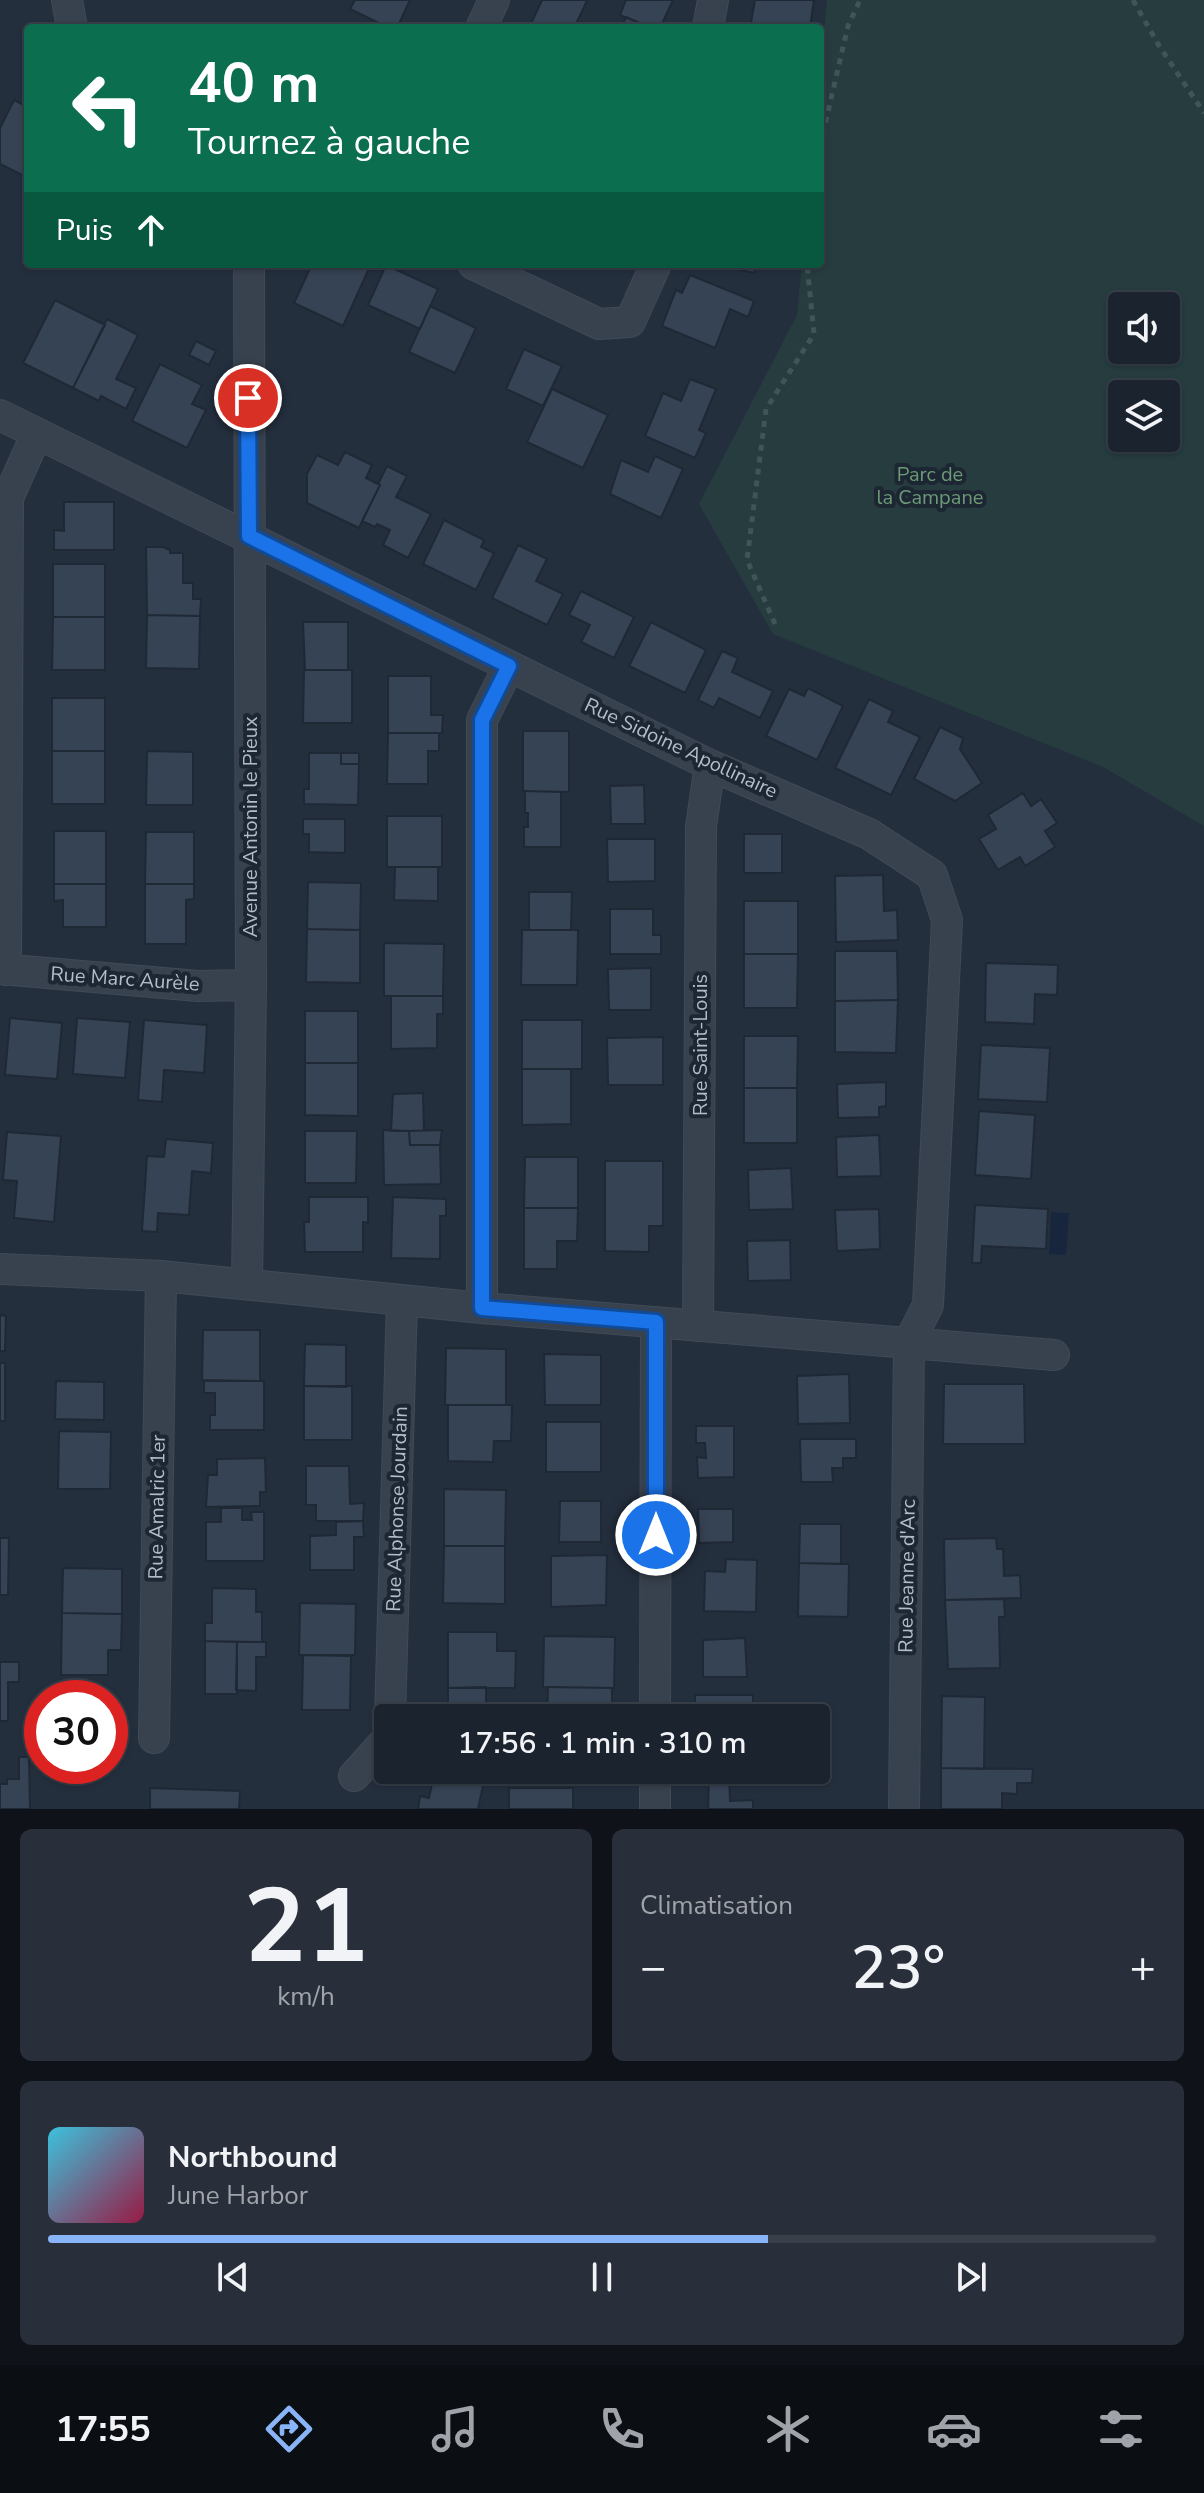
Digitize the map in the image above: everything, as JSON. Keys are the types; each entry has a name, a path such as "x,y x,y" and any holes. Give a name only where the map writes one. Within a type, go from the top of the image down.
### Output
{"street":[{"path":"67,0 71,24"},
{"path":"483,24 494,0"},
{"path":"709,24 713,0"},
{"name":"Avenue Antonin le Pieux","path":"247,1284 251,985 249,268"},
{"path":"481,268 599,324 630,322 654,268"},
{"name":"Rue Sidoine Apollinaire","path":"0,415 710,765 869,834 932,875 947,920 928,1305 909,1343"},
{"path":"3,970 8,498 37,433"},
{"path":"482,1308 482,720 509,666"},
{"name":"Rue Saint-Louis","path":"698,1326 701,826 710,765"},
{"name":"Rue Marc Aurèle","path":"3,970 198,986 251,985"},
{"path":"0,1269 161,1276 482,1308 1054,1355"},
{"name":"Rue Amalric 1er","path":"154,1738 161,1276"},
{"name":"Rue Alphonse Jourdain","path":"390,1704 402,1300"},
{"path":"655,1704 656,1322"},
{"name":"Rue Jeanne d'Arc","path":"904,1809 909,1343"},
{"path":"354,1776 374,1754"},
{"path":"655,1784 655,1809"}],"path":[{"path":"824,129 848,26 860,0"},
{"path":"1133,0 1204,113"},
{"path":"775,624 747,560 766,409 814,334 807,268"}],"green space":[{"name":"Parc de la Campane","path":"827,0 1204,0 1204,826 1103,767 773,634 699,504 797,315 802,268 824,268 824,32"}],"water":[{"path":"1051,1212 1069,1213 1066,1255 1049,1254"}],"building":[{"path":"355,0 410,0 399,24 381,24 350,9"},
{"path":"542,0 587,1 576,24 531,24"},
{"path":"626,0 673,0 662,24 641,24 620,15"},
{"path":"755,0 814,0 811,24 751,24"},
{"path":"626,17 642,24 623,24"},
{"path":"14,100 24,105 24,176 0,164 0,128"},
{"path":"310,268 369,268 343,326 294,303"},
{"path":"385,268 392,268 438,289 420,329 368,305"},
{"path":"732,268 755,268 754,273"},
{"path":"690,275 754,301 748,317 730,309 715,348 662,326 676,290 682,293"},
{"path":"55,300 105,325 73,388 23,363"},
{"path":"430,306 476,328 455,373 409,352"},
{"path":"107,319 138,335 116,379 136,388 126,409 101,396 99,401 73,388"},
{"path":"196,341 216,351 209,365 189,355"},
{"path":"524,349 562,366 543,406 506,389"},
{"path":"160,364 202,385 192,404 206,410 187,448 132,421"},
{"path":"690,379 716,389 699,430 706,433 695,458 645,436 663,393 681,401"},
{"path":"552,389 608,415 583,468 527,442"},
{"path":"345,452 372,465 366,478 380,485 359,528 307,503 307,474 317,455 338,465"},
{"path":"655,456 683,469 661,518 610,494 621,460 648,472"},
{"path":"387,466 407,476 396,497 431,514 408,558 383,545 390,530 362,521"},
{"path":"64,502 114,502 114,550 54,550 54,530 64,531"},
{"path":"444,520 484,540 481,547 494,553 476,590 423,564"},
{"path":"518,545 547,559 536,581 563,594 547,625 492,598"},
{"path":"146,547 163,547 170,553 183,553 183,583 193,583 193,599 201,599 200,616 147,615"},
{"path":"53,564 105,564 105,617 53,617"},
{"path":"581,591 634,617 614,658 581,642 590,625 569,615"},
{"path":"147,615 200,616 199,669 146,668"},
{"path":"53,617 105,617 105,670 52,670"},
{"path":"303,622 348,622 348,670 305,670"},
{"path":"651,622 706,650 685,693 629,666"},
{"path":"722,651 738,658 732,672 773,691 760,718 719,698 714,708 698,700"},
{"path":"304,670 352,670 352,723 303,723"},
{"path":"388,676 431,676 431,715 443,715 442,733 388,733"},
{"path":"808,688 843,706 817,760 766,736 789,689 804,696"},
{"path":"52,698 105,698 105,751 52,751"},
{"path":"869,699 893,711 888,722 920,737 891,795 835,768"},
{"path":"940,727 963,738 960,749 982,783 955,801 914,779"},
{"path":"523,731 569,731 569,792 523,791"},
{"path":"388,733 439,733 439,751 428,751 428,784 387,784"},
{"path":"52,751 105,751 105,804 52,804"},
{"path":"147,751 193,752 193,805 146,805"},
{"path":"309,753 341,753 341,764 359,764 358,805 304,804 304,789 309,789"},
{"path":"341,753 359,753 359,764 341,764"},
{"path":"644,785 645,824 611,824 610,786"},
{"path":"525,791 561,792 561,847 524,847 524,827 528,827"},
{"path":"1023,793 1031,806 1041,799 1057,823 1045,831 1055,847 1025,866 1020,857 998,870 979,839 996,829 988,815"},
{"path":"387,816 442,816 442,867 387,867"},
{"path":"303,819 345,819 345,853 309,852 309,834 303,834"},
{"path":"54,831 106,831 106,884 54,884"},
{"path":"146,832 194,832 194,884 145,884"},
{"path":"744,834 782,834 782,873 744,873"},
{"path":"607,839 655,839 655,881 608,882"},
{"path":"395,867 438,867 438,901 394,900"},
{"path":"883,875 884,911 897,910 898,940 836,942 835,876"},
{"path":"308,882 361,883 360,930 307,929"},
{"path":"54,884 106,884 106,927 63,927 63,900 54,901"},
{"path":"145,884 194,884 194,899 186,900 186,944 145,944"},
{"path":"529,892 572,892 571,930 529,930"},
{"path":"744,901 798,901 798,954 744,954"},
{"path":"610,909 653,909 653,935 661,935 661,954 610,954"},
{"path":"307,929 360,930 360,983 306,982"},
{"path":"522,930 578,930 577,985 521,985"},
{"path":"384,943 444,944 443,996 384,996"},
{"path":"835,951 897,951 898,1000 835,1001"},
{"path":"744,954 798,954 797,1008 744,1008"},
{"path":"986,963 1058,965 1057,995 1035,994 1034,1024 985,1022"},
{"path":"651,968 651,1010 609,1010 608,969"},
{"path":"391,996 443,996 443,1014 437,1014 437,1048 391,1049"},
{"path":"898,1000 896,1053 835,1052 835,1001"},
{"path":"305,1011 358,1011 358,1063 305,1063"},
{"path":"10,1018 62,1023 57,1079 5,1075"},
{"path":"77,1018 130,1022 125,1078 73,1074"},
{"path":"144,1020 207,1025 204,1073 164,1070 162,1102 138,1100"},
{"path":"522,1020 582,1020 582,1069 522,1069"},
{"path":"744,1036 798,1036 797,1088 744,1088"},
{"path":"663,1037 663,1085 608,1085 607,1038"},
{"path":"981,1045 1050,1048 1047,1102 978,1099"},
{"path":"305,1063 358,1063 358,1116 305,1115"},
{"path":"522,1069 571,1069 571,1124 522,1125"},
{"path":"886,1082 886,1106 879,1107 879,1117 838,1118 837,1084"},
{"path":"744,1088 797,1088 797,1143 744,1143"},
{"path":"423,1093 424,1131 391,1131 393,1094"},
{"path":"979,1111 1035,1115 1031,1179 975,1175"},
{"path":"383,1130 409,1131 410,1145 440,1145 441,1184 384,1185"},
{"path":"442,1130 440,1145 410,1145 409,1131"},
{"path":"305,1131 357,1131 356,1183 305,1183"},
{"path":"7,1132 61,1136 54,1222 14,1218 17,1181 3,1180"},
{"path":"879,1135 881,1176 837,1177 836,1137"},
{"path":"166,1139 213,1143 211,1173 192,1171 189,1215 158,1213 157,1232 142,1231 147,1156 164,1157"},
{"path":"525,1157 578,1157 578,1208 524,1208"},
{"path":"605,1161 663,1161 663,1226 649,1226 649,1252 605,1251"},
{"path":"791,1168 793,1209 749,1210 748,1170"},
{"path":"309,1197 368,1197 368,1223 363,1222 363,1252 305,1252 304,1222 309,1222"},
{"path":"393,1197 446,1199 446,1216 440,1216 440,1259 391,1258"},
{"path":"975,1205 1048,1209 1046,1249 982,1246 981,1263 972,1263"},
{"path":"524,1208 578,1208 577,1241 557,1241 557,1269 524,1269"},
{"path":"879,1209 880,1249 837,1251 835,1210"},
{"path":"790,1240 791,1280 748,1281 747,1241"},
{"path":"0,1315 6,1316 5,1351 0,1351"},
{"path":"203,1330 260,1330 260,1381 202,1380"},
{"path":"305,1344 346,1345 346,1387 304,1386"},
{"path":"446,1348 506,1349 506,1405 445,1405"},
{"path":"544,1354 601,1355 601,1405 545,1405"},
{"path":"0,1363 5,1363 5,1421 0,1421"},
{"path":"849,1374 850,1423 798,1424 797,1376"},
{"path":"56,1381 104,1382 104,1420 55,1419"},
{"path":"204,1381 264,1381 264,1430 210,1430 210,1415 215,1415 215,1393 204,1393"},
{"path":"944,1384 1024,1384 1025,1444 943,1444"},
{"path":"304,1386 352,1386 352,1440 304,1440"},
{"path":"448,1405 512,1405 511,1441 494,1441 493,1462 448,1461"},
{"path":"546,1422 601,1422 601,1472 546,1472"},
{"path":"696,1426 734,1426 734,1477 698,1478 697,1457 706,1458 705,1443 696,1443"},
{"path":"59,1431 111,1432 110,1489 58,1489"},
{"path":"800,1439 856,1439 856,1458 843,1458 843,1468 832,1468 833,1482 801,1482"},
{"path":"265,1458 266,1492 260,1492 260,1506 206,1507 208,1475 217,1475 217,1459"},
{"path":"306,1466 349,1466 350,1504 364,1503 363,1521 316,1521 316,1505 306,1505"},
{"path":"444,1489 506,1490 505,1546 444,1546"},
{"path":"560,1501 601,1501 601,1542 559,1542"},
{"path":"221,1508 242,1508 242,1520 252,1520 251,1512 264,1512 264,1561 206,1561 206,1522 221,1522"},
{"path":"698,1509 733,1509 733,1542 699,1543"},
{"path":"363,1521 364,1537 354,1537 354,1570 310,1570 310,1536 336,1535 336,1522"},
{"path":"800,1524 841,1524 841,1564 799,1563"},
{"path":"0,1538 9,1538 8,1595 0,1595"},
{"path":"996,1538 997,1549 1003,1549 1004,1576 1020,1575 1021,1598 945,1600 944,1539"},
{"path":"444,1546 505,1546 505,1604 443,1603"},
{"path":"607,1555 606,1605 551,1607 551,1556"},
{"path":"726,1559 757,1560 756,1612 704,1611 705,1571 725,1572"},
{"path":"799,1563 849,1564 848,1617 798,1616"},
{"path":"63,1568 122,1569 122,1614 62,1613"},
{"path":"212,1588 256,1589 256,1612 262,1612 262,1642 205,1641 205,1623 212,1623"},
{"path":"1004,1599 1005,1617 999,1617 1000,1668 948,1669 945,1600"},
{"path":"300,1603 356,1604 355,1655 299,1655"},
{"path":"62,1613 122,1614 121,1650 108,1650 108,1675 61,1675"},
{"path":"448,1632 497,1632 497,1651 516,1651 515,1688 448,1688"},
{"path":"544,1636 615,1637 614,1688 543,1687"},
{"path":"745,1638 747,1677 703,1677 703,1640"},
{"path":"205,1641 237,1642 237,1694 205,1694"},
{"path":"237,1642 266,1642 266,1657 256,1657 256,1691 236,1690"},
{"path":"303,1655 351,1656 350,1710 302,1710"},
{"path":"0,1662 19,1662 19,1682 8,1682 8,1721 0,1721"},
{"path":"486,1687 486,1704 448,1704 448,1688"},
{"path":"548,1687 612,1688 612,1704 547,1704"},
{"path":"695,1695 753,1695 753,1704 695,1704"},
{"path":"942,1696 985,1697 984,1769 941,1768"},
{"path":"19,1757 24,1757 24,1784 30,1784 30,1809 0,1809 0,1784 7,1784 7,1779 19,1779"},
{"path":"941,1768 1033,1769 1032,1783 1017,1783 1017,1794 1002,1793 1002,1809 941,1809"},
{"path":"432,1784 483,1784 478,1809 418,1809 420,1796 429,1798"},
{"path":"709,1784 729,1784 730,1801 753,1800 753,1809 708,1809"},
{"path":"150,1788 240,1791 239,1809 150,1809"},
{"path":"509,1788 573,1788 573,1809 509,1809"}],"route":[{"path":"248,398 249,536 509,666 482,720 482,1308 656,1322 656,1535"}]}
